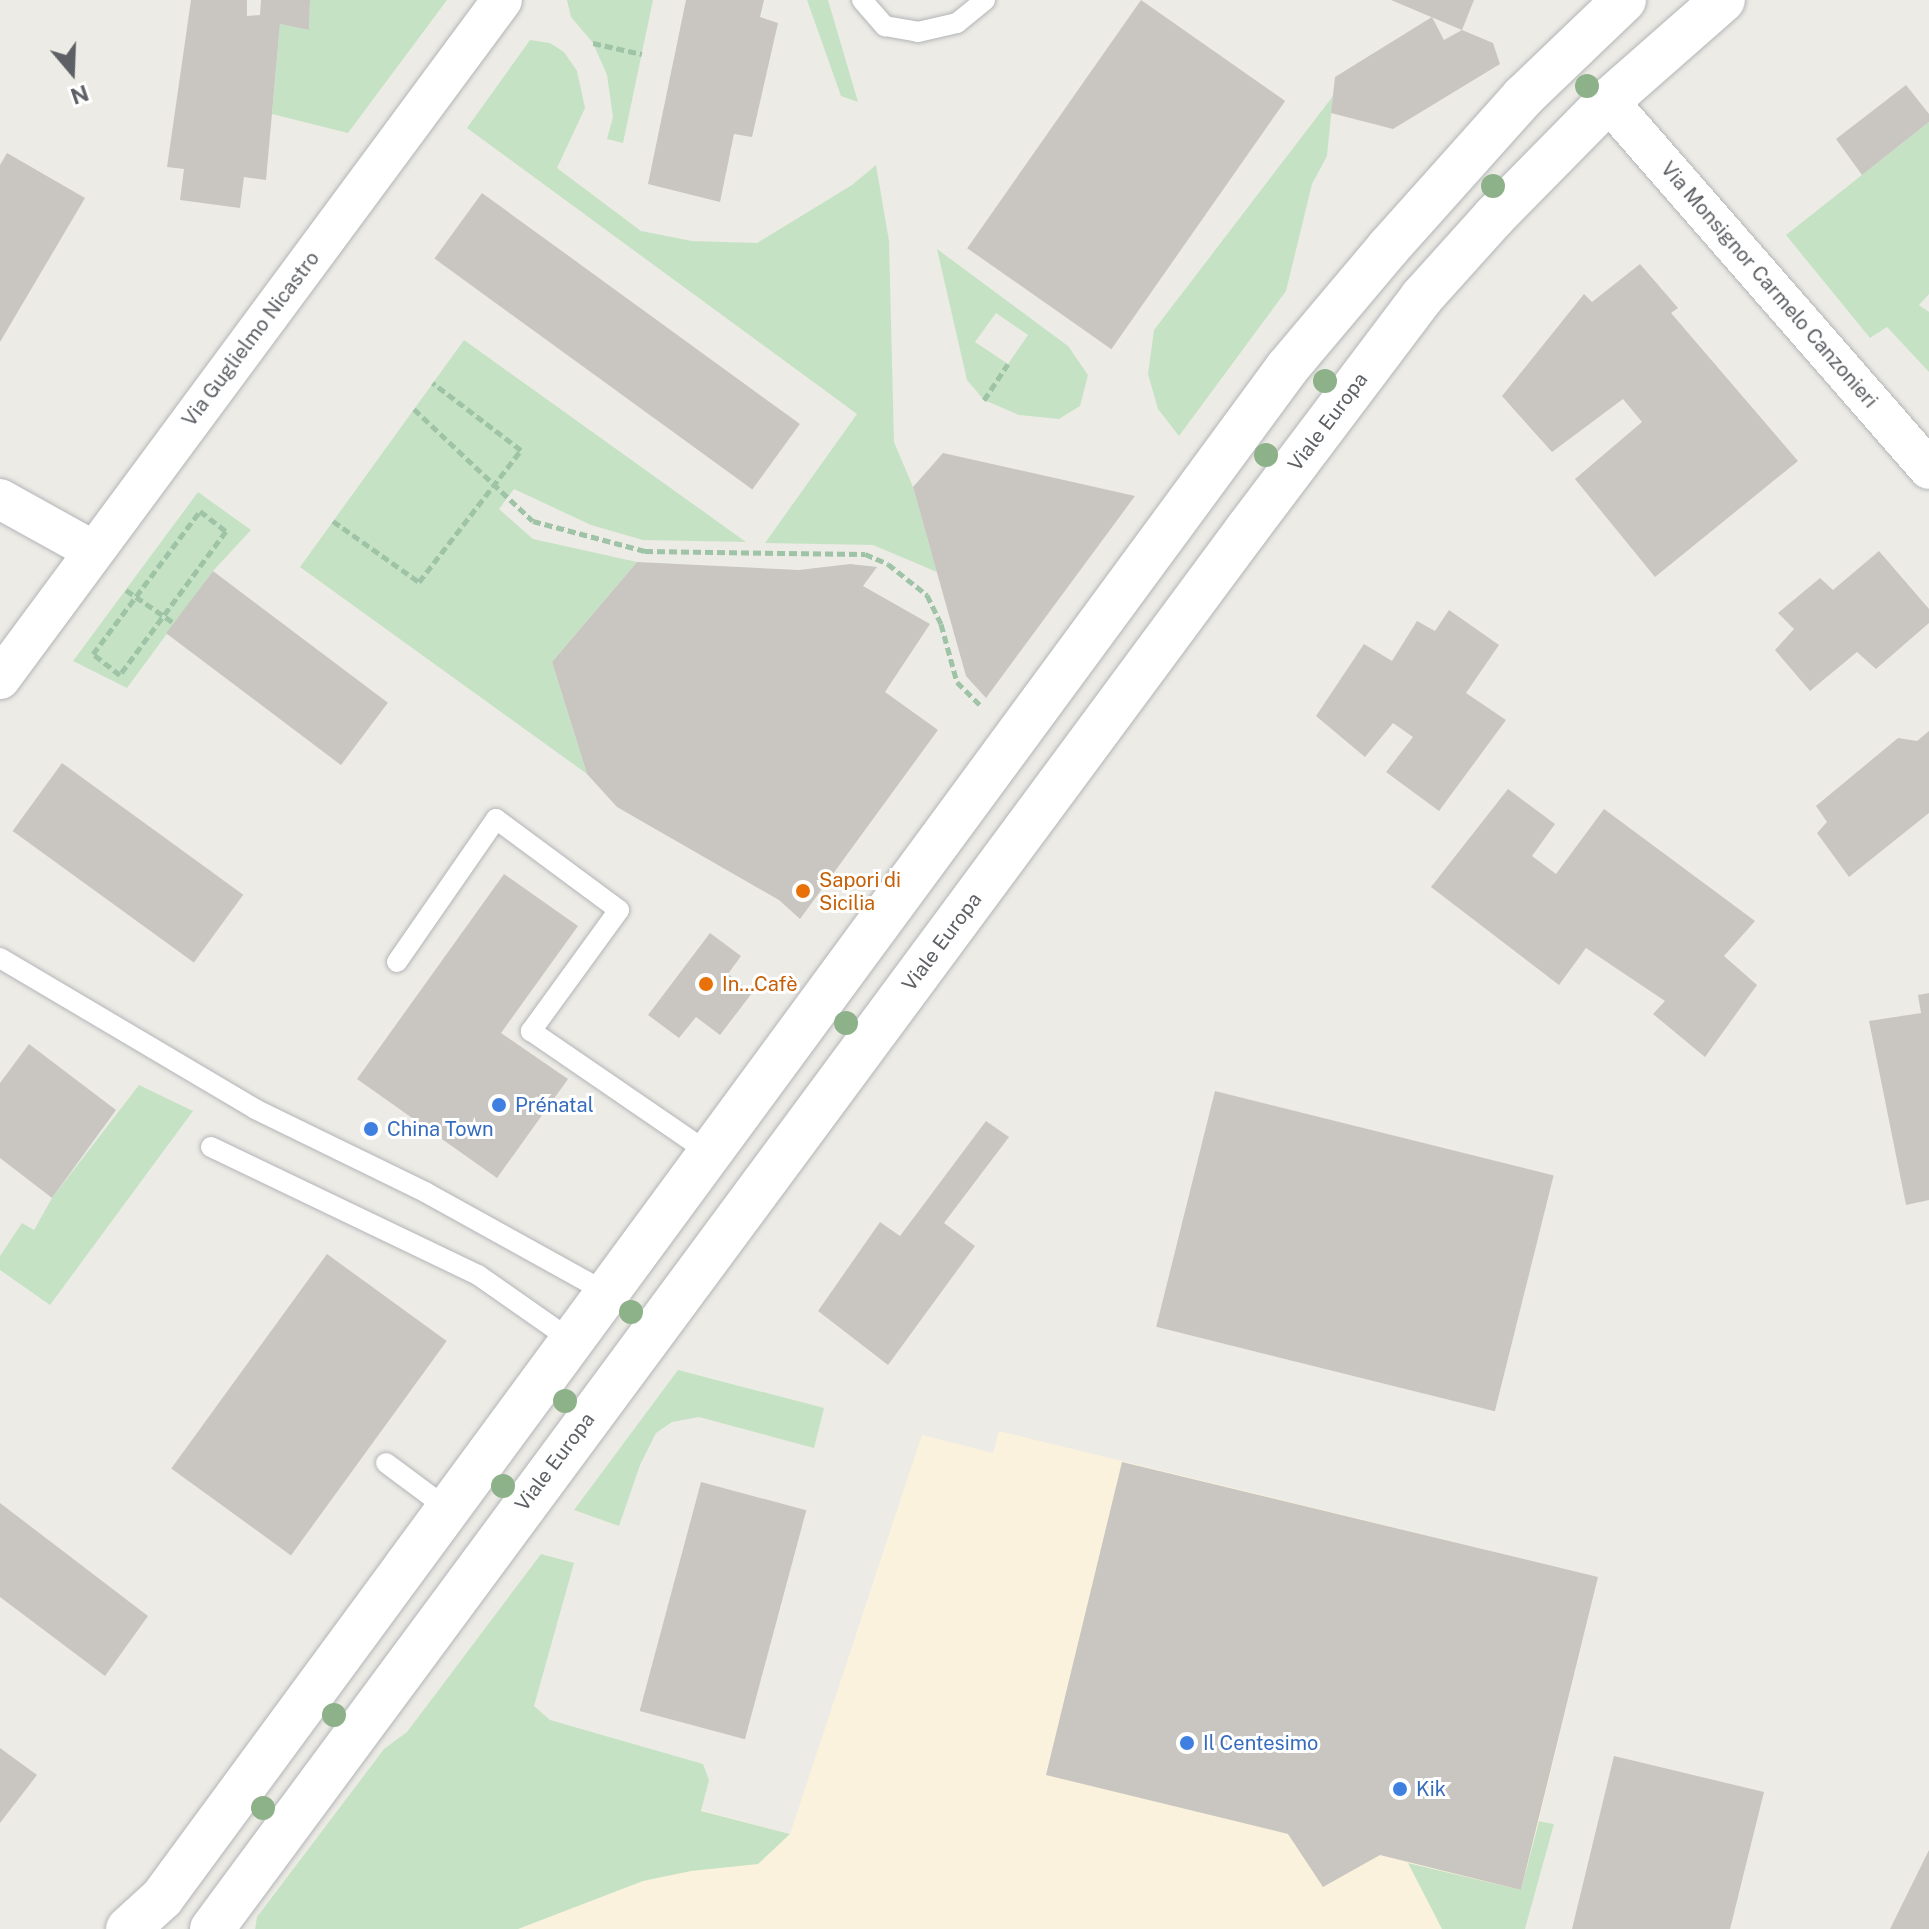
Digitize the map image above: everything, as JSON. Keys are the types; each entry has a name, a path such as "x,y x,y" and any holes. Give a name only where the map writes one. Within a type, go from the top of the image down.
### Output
{"main road":[{"path":"128,1929 162,1898 1287,368 1523,97 1624,0"},
{"name":"Viale Europa","path":"212,1929 1422,297 1494,217 1608,101 1723,0"}],"street":[{"name":"Via Guglielmo Nicastro","path":"0,679 502,0"},
{"name":"Via Monsignor Carmelo Canzonieri","path":"1608,101 1929,469"},
{"path":"0,499 94,551"}],"lane":[{"path":"862,0 885,26 918,32 957,23 985,0"},
{"path":"397,962 496,819 619,910 531,1031 709,1153"},
{"path":"0,958 255,1109 425,1192 607,1293"},
{"path":"211,1147 478,1275 571,1340"},
{"path":"386,1463 448,1509"}],"path":[{"path":"593,43 642,54"},
{"path":"984,400 1008,364"},
{"path":"333,521 419,582 521,450 433,383"},
{"path":"414,409 533,521 645,551 865,554 888,564 927,595 941,624 957,682 980,706"},
{"path":"200,511 226,531 120,675 93,654 136,597 200,511"},
{"path":"126,590 174,623"}],"shaded area":[{"path":"999,1431 1598,1577 1539,1820 1554,1824 1525,1929 369,1929 407,1732 790,1834 922,1435 993,1453"}],"green space":[{"path":"310,0 447,0 348,133 272,114 280,24 309,30"},
{"path":"567,0 653,0 623,143 607,139 613,117 607,75 593,43 571,17"},
{"path":"807,0 828,0 858,102 841,96"},
{"path":"530,40 550,43 564,52 577,71 585,108 557,168 641,231 692,241 757,243 852,185 876,165 889,241 894,442 913,487 937,572 873,545 765,543 857,414 467,128"},
{"path":"1333,96 1327,156 1312,184 1286,291 1179,436 1158,409 1148,374 1154,330"},
{"path":"1929,122 1929,294 1919,305 1929,312 1929,372 1887,327 1870,338 1786,235"},
{"path":"937,249 1068,346 1088,375 1080,406 1059,419 1019,415 984,400 967,380","holes":["996,313 1028,335 1008,364 975,342"]},
{"path":"464,340 746,542 643,540 591,525 514,489 499,509 533,539 637,562 552,662 587,774 300,567"},
{"path":"198,492 251,530 213,571 127,688 73,661"},
{"path":"139,1085 193,1111 50,1305 0,1270 0,1256 22,1223 34,1230 52,1198"},
{"path":"678,1370 824,1408 814,1448 699,1417 672,1422 656,1433 640,1465 619,1526 574,1510"},
{"path":"541,1554 574,1563 534,1706 550,1720 703,1764 709,1780 701,1811 790,1834 758,1864 691,1871 643,1881 518,1929 255,1929 257,1917 384,1749 407,1732"},
{"path":"1539,1821 1554,1824 1525,1929 1442,1929 1408,1863 1521,1890"}],"building":[{"path":"191,0 247,0 247,16 260,15 261,0 310,0 309,30 280,24 266,180 244,177 240,208 180,200 184,169 167,167"},
{"path":"686,0 764,0 760,17 778,23 752,137 734,134 720,202 648,184"},
{"path":"1141,0 1285,101 1111,349 967,248"},
{"path":"1391,0 1474,0 1462,30"},
{"path":"1432,17 1444,40 1462,30 1493,43 1500,64 1393,129 1331,113 1335,77"},
{"path":"1906,85 1929,114 1929,122 1862,175 1836,139"},
{"path":"7,153 85,198 0,342 0,165"},
{"path":"482,193 800,424 752,490 434,259"},
{"path":"1640,264 1678,308 1671,313 1798,461 1655,577 1575,479 1642,422 1623,399 1552,452 1502,396 1584,294 1592,302"},
{"path":"943,453 1135,496 986,698 966,676 913,487"},
{"path":"1879,551 1929,609 1929,623 1876,669 1857,652 1810,691 1775,650 1794,629 1778,613 1820,578 1833,590"},
{"path":"637,562 799,570 850,564 877,567 863,586 930,624 885,692 938,730 800,919 779,900 617,807 587,774 552,662"},
{"path":"213,571 388,703 341,765 166,633"},
{"path":"1449,610 1499,645 1466,693 1506,720 1439,811 1386,772 1413,737 1393,723 1365,757 1316,716 1364,644 1392,661 1417,621 1435,631"},
{"path":"1929,731 1929,813 1849,877 1817,833 1827,822 1816,806 1898,738 1917,741"},
{"path":"62,763 243,895 194,963 13,831"},
{"path":"1508,789 1555,824 1532,856 1556,874 1604,809 1755,921 1724,956 1757,985 1705,1057 1653,1014 1665,1001 1586,948 1559,985 1431,887"},
{"path":"504,874 578,926 501,1033 568,1079 497,1178 357,1079"},
{"name":"In...Cafè","path":"710,933 741,956 728,974 752,993 720,1035 696,1017 679,1038 648,1015"},
{"path":"1929,993 1929,1200 1906,1205 1869,1021 1921,1013 1918,995"},
{"path":"29,1044 116,1110 52,1198 0,1158 0,1083"},
{"path":"1215,1091 1554,1175 1495,1411 1156,1327"},
{"path":"986,1121 1009,1137 944,1223 975,1246 888,1365 818,1311 880,1222 900,1236"},
{"path":"327,1254 447,1341 291,1555 171,1468"},
{"path":"1122,1462 1598,1577 1521,1890 1380,1855 1323,1887 1288,1834 1046,1775"},
{"path":"701,1482 806,1510 745,1739 640,1711"},
{"path":"0,1503 148,1616 105,1676 0,1597"},
{"path":"0,1748 37,1775 0,1823"},
{"path":"1614,1756 1764,1792 1730,1929 1572,1929"},
{"path":"1929,1850 1929,1929 1890,1929"}],"place":[{"name":"Sapori di Sicilia","path":"803,891"},
{"name":"In...Cafè","path":"706,984"},
{"name":"Prénatal","path":"499,1105"},
{"name":"China Town","path":"371,1129"},
{"name":"Il Centesimo","path":"1187,1743"},
{"name":"Kik","path":"1400,1789"}]}
